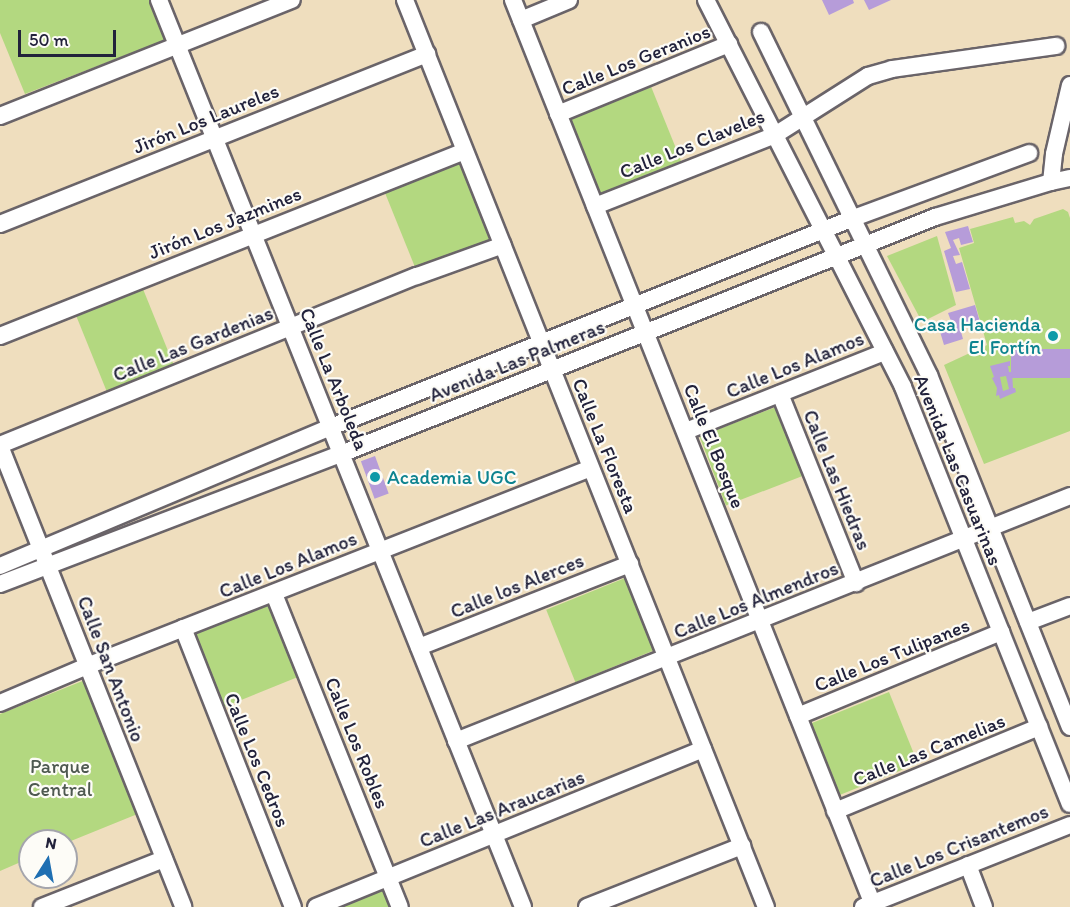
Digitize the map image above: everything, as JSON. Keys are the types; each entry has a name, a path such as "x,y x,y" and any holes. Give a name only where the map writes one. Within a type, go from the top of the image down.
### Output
{"street":[{"name":"Calle La Arboleda","path":"159,0 523,907"},
{"path":"0,116 178,45 270,4 292,0"},
{"name":"Calle La Floresta","path":"405,0 766,907"},
{"name":"Calle El Bosque","path":"513,0 686,431 870,906"},
{"path":"521,20 569,0"},
{"name":"Avenida Las Casuarinas","path":"706,0 903,387 1070,804"},
{"name":"Avenida Las Casuarinas","path":"761,32 929,375 1070,727"},
{"name":"Calle Los Geranios","path":"558,114 729,44"},
{"name":"Calle Los Claveles","path":"595,206 775,135 868,76 884,71 1056,46"},
{"name":"Jirón Los Laureles","path":"0,224 426,54"},
{"path":"1051,182 1054,154 1070,85"},
{"name":"Jirón Los Jazmines","path":"0,336 465,152"},
{"name":"Avenida Las Palmeras","path":"0,566 330,427 851,219 1029,153"},
{"name":"Avenida Las Palmeras","path":"0,584 341,454 935,218 1070,178"},
{"name":"Calle Las Gardenias","path":"0,446 291,327 503,245"},
{"name":"Calle Los Alamos","path":"686,431 885,352"},
{"name":"Calle Las Hiedras","path":"780,394 856,583"},
{"name":"Calle San Antonio","path":"0,446 183,907"},
{"name":"Calle Los Alamos","path":"0,703 87,666 591,468"},
{"name":"Calle Los Almendros","path":"456,741 1070,496"},
{"name":"Calle los Alerces","path":"419,648 630,564"},
{"name":"Calle Los Robles","path":"274,594 400,907"},
{"path":"1028,622 1070,606"},
{"name":"Calle Los Cedros","path":"183,628 293,907"},
{"name":"Calle Los Tulipanes","path":"798,716 1002,632"},
{"name":"Calle Las Camelias","path":"835,811 1039,727"},
{"name":"Calle Las Araucarias","path":"316,907 704,750"},
{"name":"Calle Los Crisantemos","path":"870,906 1070,825"},
{"path":"587,907 742,846"},
{"path":"42,907 164,859"},
{"path":"968,865 984,907"}],"green space":[{"path":"0,0 149,0 165,40 25,94 0,33"},
{"path":"650,84 681,162 601,194 569,117"},
{"path":"458,160 490,240 416,270 384,190"},
{"path":"1063,209 1068,212 1070,218 1070,431 984,464 944,365 987,345 959,248 974,243 970,229 1013,217 1015,223 1024,221 1030,225 1034,219"},
{"path":"937,236 956,305 922,322 887,256"},
{"path":"143,289 173,364 107,391 76,316"},
{"path":"776,407 803,476 726,505 699,436"},
{"path":"625,578 654,650 575,682 546,610"},
{"path":"273,603 302,675 223,707 194,635"},
{"name":"Parque Central","path":"85,680 140,813 78,838 78,829 18,829 18,863 0,871 0,714"},
{"path":"889,692 918,763 839,795 810,724"},
{"path":"383,887 391,907 332,907"}],"building":[{"path":"822,0 853,0 854,3 829,15"},
{"path":"864,0 891,0 869,10"},
{"path":"968,226 973,242 961,245 959,238 953,240 960,255 953,256 956,264 962,262 970,289 956,292 944,251 951,248 945,232"},
{"path":"975,305 980,322 960,328 963,339 944,345 938,325 951,321 948,313"},
{"path":"1011,349 1070,349 1070,378 1011,378"},
{"path":"1010,361 1009,372 1012,372 1013,388 1016,392 1000,399 999,395 996,396 997,388 990,366","holes":["1006,376 1009,389 1003,391 1000,377"]},
{"name":"Academia UGC","path":"375,456 389,494 375,499 361,461"}],"place":[{"name":"Casa Hacienda El Fortín","path":"1053,336"},
{"name":"Academia UGC","path":"375,477"}]}
